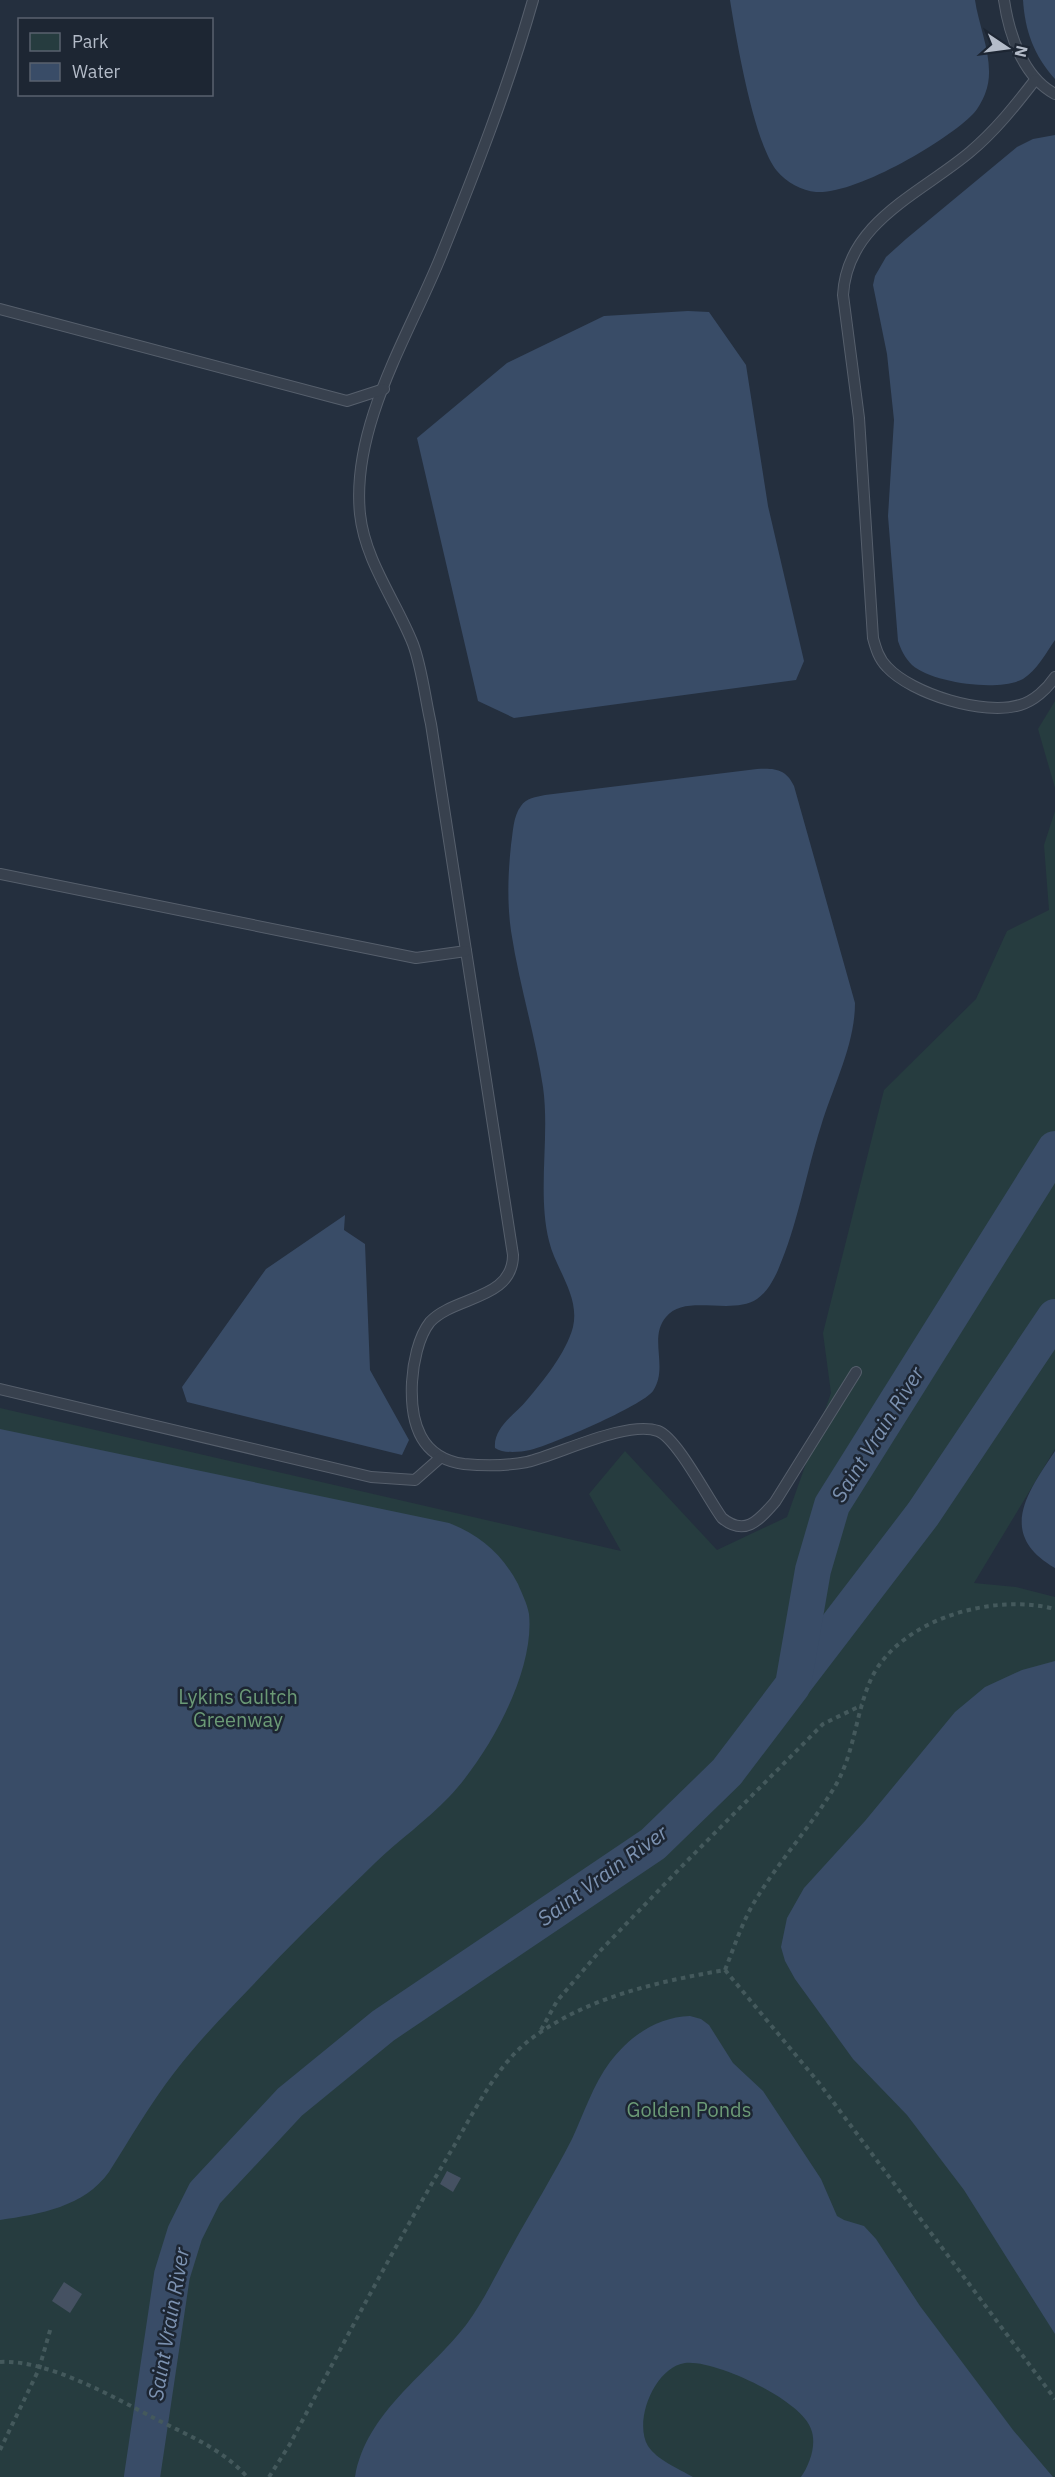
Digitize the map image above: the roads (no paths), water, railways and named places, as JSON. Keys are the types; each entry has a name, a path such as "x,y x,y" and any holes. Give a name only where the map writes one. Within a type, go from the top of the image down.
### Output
{"lane":[{"path":"533,0 516,60 492,130 370,424 360,479 360,515 373,560 414,646 431,724 513,1263 509,1275 502,1283 436,1317 423,1334 412,1381 415,1418 425,1444 440,1458 474,1465 508,1465 530,1461 607,1436 639,1429 652,1429 662,1433 670,1440 722,1518 730,1525 740,1527 749,1526 763,1516 775,1502 856,1372"},
{"path":"1004,0 1016,45 1035,80 1055,94"},
{"path":"1035,80 1005,119 983,141 881,217 869,229 850,259 843,281 843,295 857,396 873,638 877,653 896,675 920,690 974,705 1002,708 1023,704 1046,688 1055,677"},
{"path":"0,309 347,401 384,389"},
{"path":"0,874 416,958 466,951"},
{"path":"0,1389 371,1477 415,1480 440,1458"}],"water":[{"path":"730,0 975,0 988,59 988,83 985,94 975,112 960,125 899,164 876,176 833,191 805,190 790,182 777,171 761,138 747,90"},
{"path":"1023,0 1055,0 1055,79 1041,61 1028,33"},
{"path":"1055,135 1055,640 1037,666 1023,679 998,685 966,684 934,677 912,665 898,641 888,516 894,420 887,354 873,285 875,276 886,257 1017,147 1033,139"},
{"path":"709,312 746,365 768,506 804,661 796,680 514,718 478,701 417,438 507,363 604,316"},
{"path":"757,769 784,773 794,786 855,1003 847,1050 821,1126 785,1253 772,1282 757,1299 734,1306 685,1306 674,1310 666,1317 659,1334 657,1382 653,1391 645,1398 595,1424 541,1447 517,1452 499,1450 495,1448 495,1440 501,1427 534,1392 554,1366 570,1337 574,1316 570,1294 549,1241 544,1203 545,1106 543,1087 514,951 510,920 509,867 516,815 526,801 545,795"},
{"path":"345,1215 344,1230 365,1244 370,1370 409,1440 402,1455 187,1402 182,1387 266,1269"},
{"name":"Lykins Gultch Greenway","path":"0,1429 449,1523 471,1533 489,1547 512,1573 526,1602 529,1614 529,1637 525,1661 506,1712 464,1780 449,1797 321,1916 208,2033 165,2085 99,2184 74,2201 60,2207 0,2220"},
{"path":"1055,1451 1055,1568 1037,1555 1026,1541 1022,1527 1023,1512 1028,1497"},
{"path":"1055,1661 1055,2334 964,2190 907,2115 853,2059 795,1979 785,1961 781,1947 787,1918 804,1888 865,1821 955,1712 985,1687 1022,1670"},
{"path":"690,2016 701,2019 709,2025 733,2063 763,2091 821,2179 837,2216 864,2226 876,2239 920,2306 1013,2430 1053,2477 801,2477 810,2460 813,2435 804,2418 792,2406 775,2394 735,2374 698,2363 685,2363 664,2374 656,2384 645,2410 643,2423 644,2435 652,2451 669,2464 693,2477 355,2477 361,2454 385,2413 451,2343 479,2306 565,2153 594,2090 610,2062 635,2036 655,2024"}],"waterway":[{"name":"Saint Vrain River","path":"142,2477 172,2275 185,2233 205,2193 290,2102 383,2026 653,1844 727,1772 793,1685 813,1570 832,1505 1055,1149"},
{"path":"796,1680 923,1514 1055,1317"}],"park label":[{"name":"Golden Ponds","path":"689,2109"}]}
